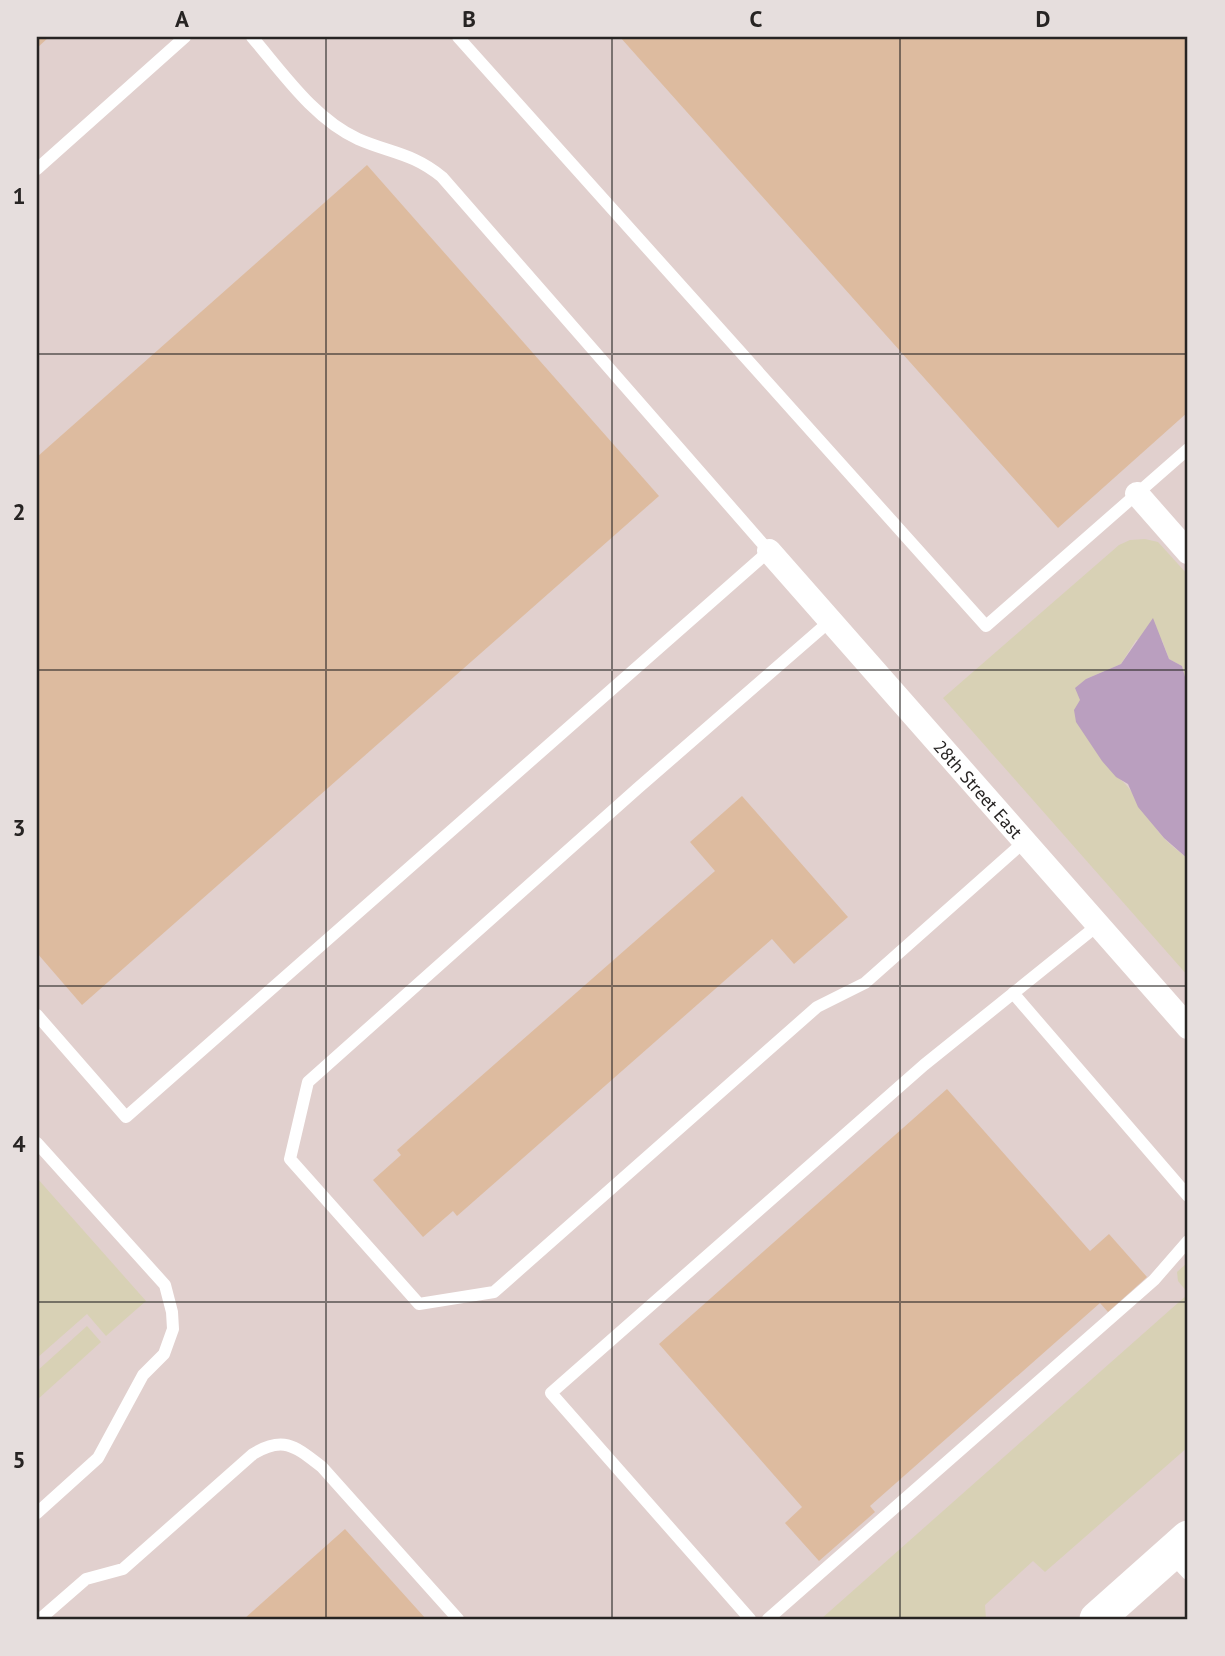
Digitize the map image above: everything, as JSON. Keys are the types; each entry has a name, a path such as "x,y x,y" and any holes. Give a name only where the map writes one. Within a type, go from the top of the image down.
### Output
{"main road":[{"path":"1097,1619 1182,1555"}],"street":[{"path":"1137,494 1188,552"},
{"name":"28th Street East","path":"769,551 1188,1027"}],"lane":[{"path":"37,169 185,37"},
{"path":"37,1015 126,1116 769,551 442,177 408,155 357,138 336,126 301,93 252,37"},
{"path":"458,37 986,625 1188,449"},
{"path":"830,621 638,788 309,1083 290,1158 419,1304 494,1292 817,1007 865,983 1025,841"},
{"path":"750,1619 551,1393 633,1318 924,1065 1098,925"},
{"path":"1013,993 1188,1196"},
{"path":"37,1143 165,1285 173,1329 164,1354 143,1375 99,1458 37,1513"},
{"path":"768,1619 1154,1280 1188,1241"},
{"path":"40,1619 86,1579 123,1569 253,1454 266,1445 281,1443 298,1448 322,1467 458,1619"}],"shaded area":[{"path":"37,37 1188,37 1188,1619 37,1619"},
{"path":"1130,540 1158,542 1188,575 1188,688 1182,666 1169,659 1162,640 1136,640 1121,664 1086,679 1116,776 1129,788 1163,837 1188,859 1188,976 943,698 1119,545"},
{"path":"1153,618 1169,659 1182,666 1188,688 1188,859 1164,838 1138,807 1128,784 1116,777 1102,761 1076,722 1074,710 1080,700 1075,688 1086,679 1121,664"},
{"path":"37,1178 146,1301 106,1336 87,1314 37,1358"},
{"path":"1188,1262 1188,1293 1178,1281 1177,1272"},
{"path":"1188,1294 1188,1447 1045,1572 1033,1561 985,1605 986,1619 821,1619"},
{"path":"87,1326 101,1342 37,1400 37,1371"}],"building":[{"path":"37,37 49,37 37,48"},
{"path":"620,37 1188,37 1188,412 1058,528"},
{"path":"367,165 659,496 82,1005 37,953 37,457"},
{"path":"742,796 848,917 794,964 772,939 457,1216 453,1211 423,1237 373,1180 401,1155 397,1150 715,871 690,842"},
{"path":"947,1089 1090,1251 1109,1234 1147,1277 1108,1312 1100,1303 870,1506 875,1512 819,1561 785,1523 802,1507 659,1344"},
{"path":"345,1529 426,1619 244,1619"}]}
